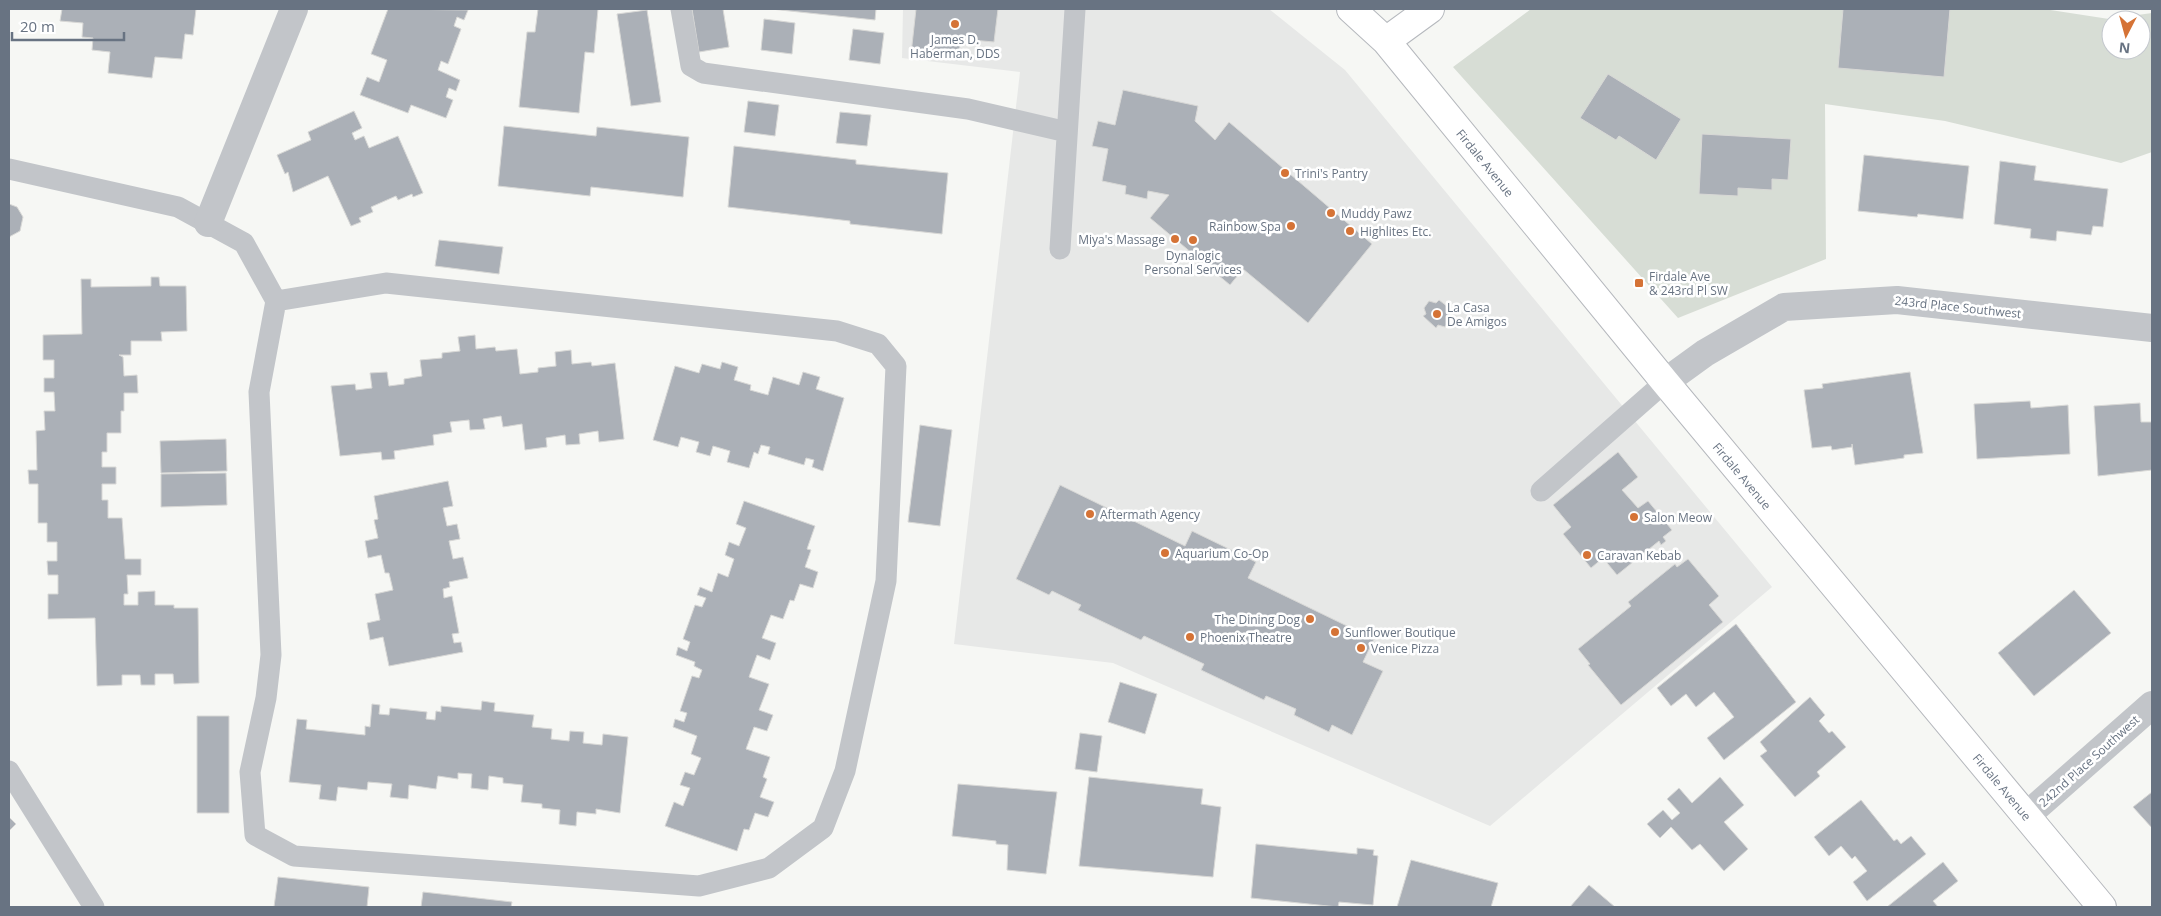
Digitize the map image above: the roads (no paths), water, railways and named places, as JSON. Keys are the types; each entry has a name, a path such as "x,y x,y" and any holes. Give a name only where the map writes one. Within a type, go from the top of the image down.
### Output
{"street":[{"path":"208,223 294,9"},
{"name":"Firdale Avenue","path":"1351,9 1386,41 1664,382 2102,907"},
{"path":"1386,41 1430,9"},
{"name":"243rd Place Southwest","path":"1664,382 1705,353 1784,307 1897,300 2152,328"},
{"name":"242nd Place Southwest","path":"2026,816 2152,705"}],"lane":[{"path":"681,9 691,66 703,73 968,109 1067,132"},
{"path":"1060,249 1075,9"},
{"path":"9,168 178,207 244,243 276,301 259,392 271,654 266,698 250,772 255,835 294,856 700,886 769,868 823,828 845,772 886,581 896,366 878,344 838,331 386,283 276,301"},
{"path":"1541,491 1664,382"},
{"path":"9,771 94,907"}],"place":[{"name":"James D. Haberman, DDS","path":"955,24"},
{"name":"Trini's Pantry","path":"1285,173"},
{"name":"Muddy Pawz","path":"1331,213"},
{"name":"Rainbow Spa","path":"1291,226"},
{"name":"Highlites Etc.","path":"1350,231"},
{"name":"Miya's Massage","path":"1175,239"},
{"name":"Dynalogic Personal Services","path":"1193,240"},
{"name":"Firdale Ave & 243rd Pl SW","path":"1639,283"},
{"name":"La Casa De Amigos","path":"1437,314"},
{"name":"Aftermath Agency","path":"1090,514"},
{"name":"Salon Meow","path":"1634,517"},
{"name":"Aquarium Co-Op","path":"1165,553"},
{"name":"Caravan Kebab","path":"1587,555"},
{"name":"The Dining Dog","path":"1310,619"},
{"name":"Sunflower Boutique","path":"1335,632"},
{"name":"Phoenix Theatre","path":"1190,637"},
{"name":"Venice Pizza","path":"1361,648"}]}
